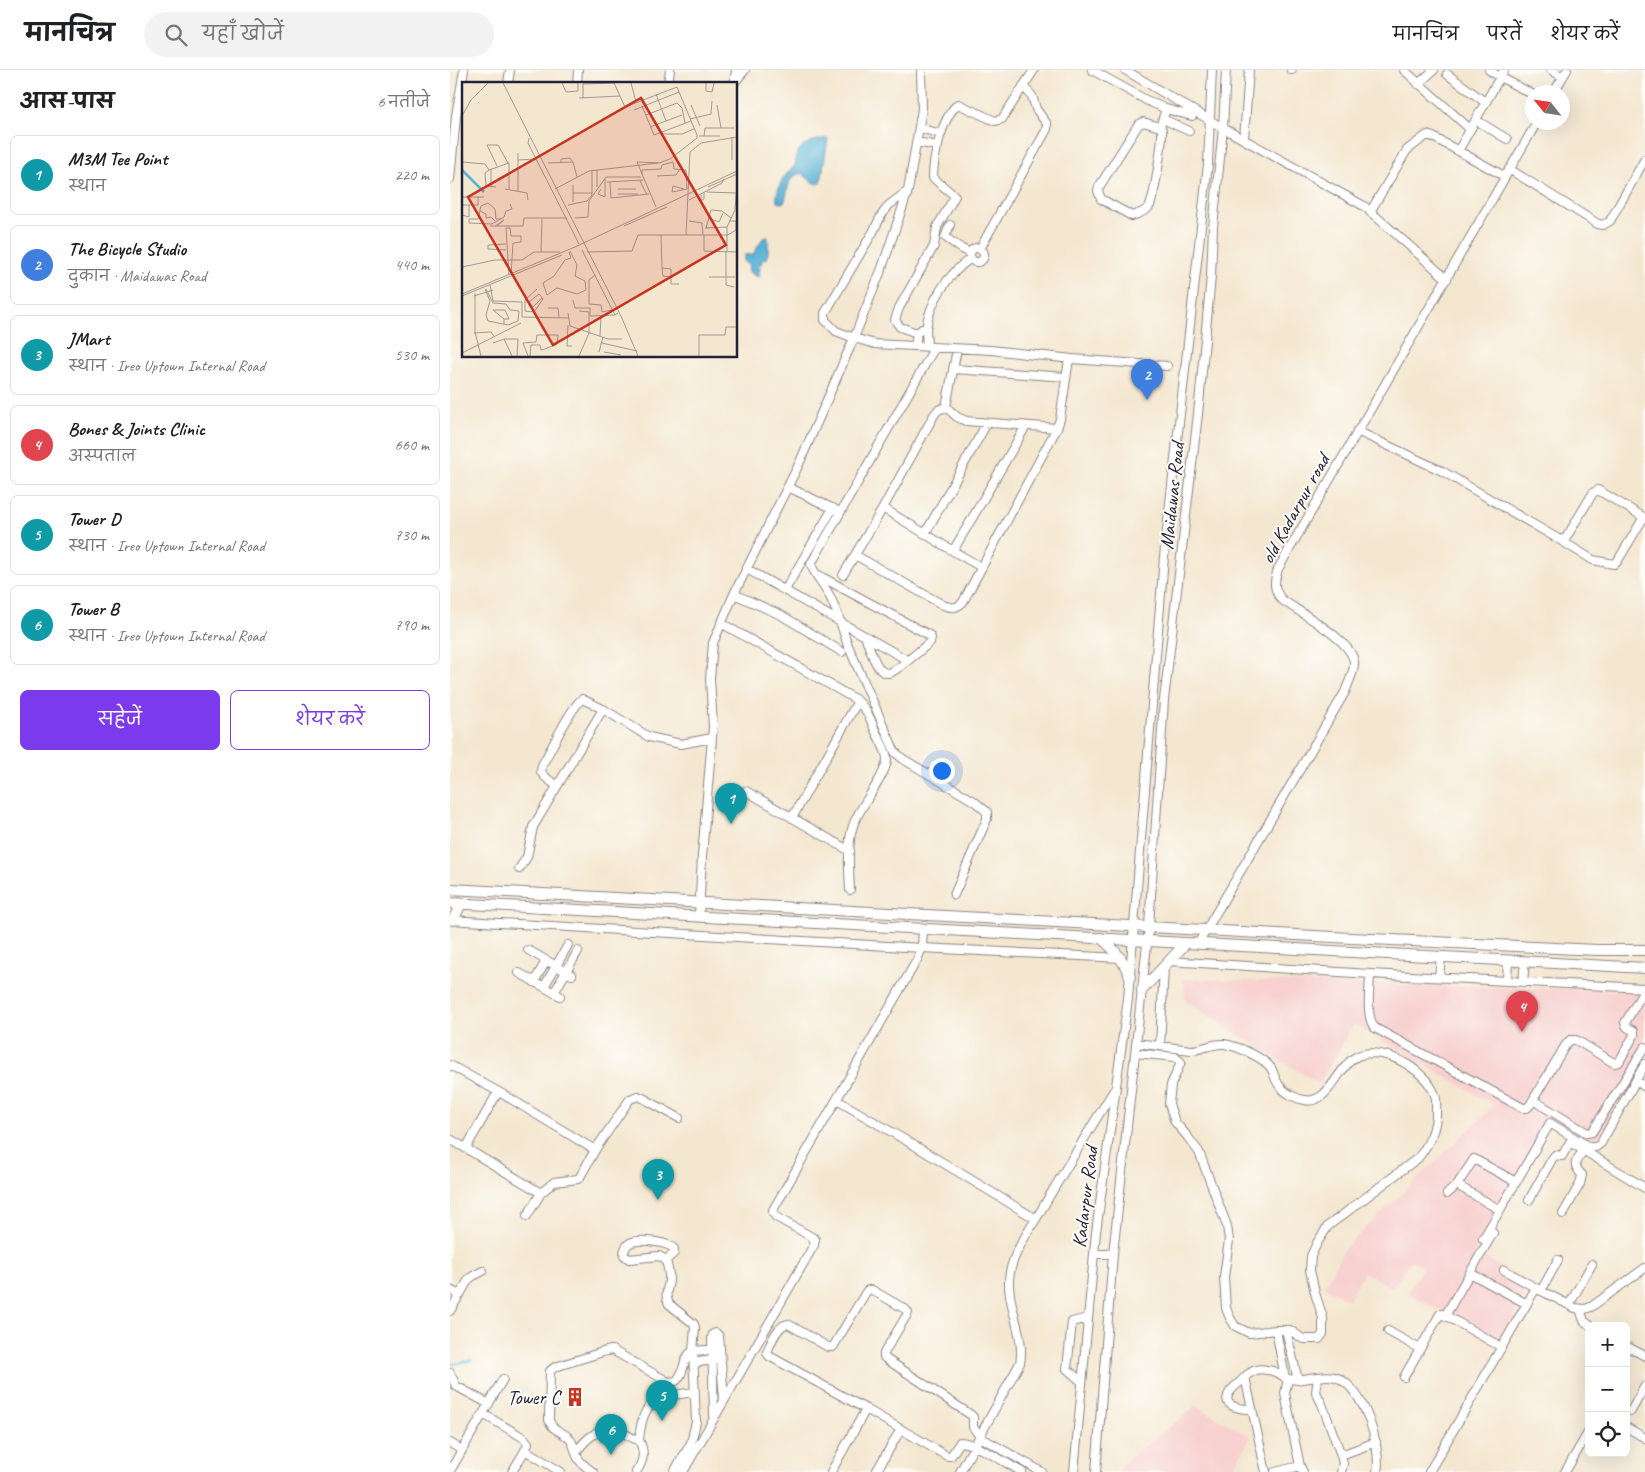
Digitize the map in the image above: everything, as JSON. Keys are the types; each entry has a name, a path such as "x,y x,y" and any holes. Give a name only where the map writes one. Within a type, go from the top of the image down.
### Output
{"main road":[{"path":"450,889 1149,926 1295,936 1597,950 1645,950"},
{"path":"450,903 1645,968"},
{"path":"451,921 461,904"},
{"path":"1101,938 1121,958 1130,977"},
{"path":"1142,990 1186,943"}],"street":[{"path":"450,179 453,115 464,70"},
{"path":"735,82 745,70"},
{"path":"699,916 713,726 711,666 713,644 734,594 788,487 854,338 882,268 908,191 922,109 922,70"},
{"path":"917,333 900,327 895,320 899,308 934,246 937,228 955,196 933,178 934,161 947,119 958,104 995,121 1002,120 1034,70"},
{"path":"1092,70 1146,100 1166,109 1192,116"},
{"path":"1125,70 1223,128 1364,206 1447,279"},
{"name":"Maidawas Road","path":"1134,926 1164,557 1208,164 1212,70"},
{"name":"Maidawas Road","path":"1149,926 1164,700 1198,414 1223,128 1226,70"},
{"path":"1244,139 1248,70"},
{"path":"1404,70 1470,129"},
{"path":"1418,84 1434,70"},
{"path":"1489,70 1502,74 1525,89"},
{"path":"1551,70 1565,74 1558,85"},
{"path":"1447,74 1486,102"},
{"path":"1458,151 1502,74"},
{"path":"927,347 927,322 932,308 948,280 963,264 974,248 981,250 982,245 1047,129 1047,124 1036,109 1032,96 1023,86"},
{"path":"1166,109 1162,123 1162,141 1151,202 1142,213 1132,216 1101,199 1098,191 1099,187 1138,125 1143,122 1162,123 1189,131"},
{"path":"1476,120 1507,139"},
{"path":"919,128 942,134"},
{"name":"old Kadarpur road","path":"1198,944 1341,699 1355,663 1351,651 1341,640 1281,599 1276,592 1274,581 1278,569 1532,130"},
{"path":"1370,212 1407,150 1427,135 1506,173 1603,225 1610,221 1645,160"},
{"path":"916,142 938,146"},
{"path":"908,191 889,205 881,216 874,232 825,313 825,320 836,331 875,344 991,350 1069,359 1167,366"},
{"path":"950,225 944,237 970,255"},
{"path":"915,346 917,333 922,329 926,330"},
{"path":"936,347 811,564 827,592 840,621 847,643 895,752 902,759 974,801 987,812 987,819 954,894"},
{"path":"946,407 957,349"},
{"path":"855,555 952,608 963,602 1057,428 1069,359"},
{"path":"954,369 1066,377"},
{"path":"946,407 957,417 966,420 1057,428"},
{"path":"843,575 883,508 934,415 938,410 946,407"},
{"path":"925,534 987,423"},
{"path":"953,552 1026,426"},
{"path":"1357,432 1442,470 1592,560 1614,564 1617,562 1645,518 1598,490 1594,493 1566,538 1560,540"},
{"path":"788,487 840,513"},
{"path":"785,590 832,508"},
{"path":"883,508 953,552 981,566"},
{"path":"747,569 908,660"},
{"path":"816,574 929,635 931,638 930,642 891,673 883,672 878,667 865,636"},
{"path":"734,594 781,615 842,652"},
{"path":"721,623 858,701 866,711 887,760 884,770 855,819 852,828 850,890"},
{"path":"557,786 544,778 541,772 542,765 571,713 582,699 603,709 649,737 681,744 712,738"},
{"path":"792,818 858,701"},
{"path":"519,869 527,857 533,827 603,709"},
{"path":"746,791 850,851"},
{"path":"451,921 1121,958"},
{"name":"Kadarpur Road","path":"1074,1472 1094,1254 1117,1086 1134,926"},
{"name":"Kadarpur Road","path":"1096,1472 1113,1254 1149,926"},
{"path":"683,1472 814,1246 814,1239 812,1237 776,1217 773,1210 914,967 922,948 923,929"},
{"path":"544,987 568,945"},
{"path":"528,950 569,974"},
{"path":"519,973 557,995 569,974 578,951"},
{"path":"1439,977 1441,957"},
{"path":"1507,981 1508,960"},
{"path":"534,982 546,961"},
{"path":"1523,982 1524,962"},
{"path":"1158,1046 1166,963 1645,988 1625,1023 1627,1027 1634,1031 1634,1034 1618,1064 1576,1040 1570,1040 1527,1108 1523,1108 1375,1028 1371,1024 1369,1016 1370,974"},
{"path":"1135,1053 1175,1057 1181,1062 1169,1094 1171,1110 1175,1122 1188,1136 1198,1152 1226,1226 1229,1240 1224,1277 1226,1308 1235,1326 1249,1333 1290,1330 1303,1339 1319,1339 1323,1334 1323,1318 1314,1293 1310,1270 1313,1249 1328,1226 1418,1158 1429,1140 1437,1119 1436,1095 1430,1084 1418,1073 1398,1060 1378,1052 1368,1053 1352,1059 1324,1094 1318,1098 1306,1101 1299,1099 1280,1087 1271,1068 1241,1049 1223,1044 1196,1050 1136,1043"},
{"path":"1532,1100 1587,1133 1592,1132 1645,1047"},
{"path":"1445,1316 1500,1210 1550,1124 1589,1147 1598,1146 1645,1064"},
{"path":"450,1065 595,1150"},
{"path":"960,1472 1020,1363 1021,1350 1009,1287 1010,1272 1016,1255 1117,1086"},
{"path":"466,1148 498,1092"},
{"path":"527,1216 541,1193 554,1182 578,1179 626,1103 634,1097 641,1097 679,1118"},
{"path":"837,1100 1036,1219"},
{"path":"450,1139 541,1193"},
{"path":"1529,1200 1555,1155 1562,1156 1570,1142 1645,1188"},
{"path":"1563,1214 1580,1184 1582,1175 1576,1168 1575,1163 1584,1150"},
{"path":"1447,1194 1457,1185 1474,1159 1516,1182"},
{"path":"1457,1185 1500,1210"},
{"path":"1469,1269 1493,1233"},
{"path":"632,1242 670,1244 674,1249 674,1253 666,1260 659,1256 630,1259 624,1255 624,1252 632,1242"},
{"path":"1094,1254 1113,1254"},
{"path":"666,1260 669,1278 667,1300 669,1304 694,1324 696,1414 694,1432 685,1454 674,1472"},
{"path":"1429,1472 1527,1304 1558,1260"},
{"path":"1568,1305 1592,1264"},
{"path":"1504,1270 1538,1290 1580,1309 1591,1307 1645,1268"},
{"path":"1469,1269 1527,1304"},
{"path":"450,1311 473,1276 483,1271"},
{"path":"450,1290 460,1295"},
{"path":"1022,1472 975,1446 964,1442 960,1442 949,1456 769,1356 767,1352 780,1327 785,1324 828,1347 833,1347 866,1292 870,1290 905,1309 908,1313 884,1353 884,1357 971,1414 973,1417 973,1427 980,1437 1042,1472"},
{"path":"1580,1309 1585,1322"},
{"path":"1404,1377 1439,1315 1442,1314 1502,1347"},
{"path":"1082,1382 1067,1369 1072,1322 1088,1318"},
{"path":"1275,1472 1302,1469 1286,1399 1287,1378 1276,1330"},
{"path":"1286,1330 1298,1380"},
{"path":"1388,1331 1420,1349"},
{"path":"1630,1348 1645,1356"},
{"path":"593,1472 578,1459 571,1440 554,1429 550,1424 550,1371 555,1366 606,1350 612,1350 669,1382 676,1381 687,1356 694,1351 716,1349 724,1400"},
{"path":"694,1363 717,1359"},
{"path":"714,1416 717,1359"},
{"path":"1247,1409 1234,1408 1227,1401 1227,1394 1253,1371 1268,1370 1287,1378 1298,1380 1333,1377 1344,1381 1352,1388 1368,1419 1376,1442 1377,1472"},
{"path":"450,1373 456,1386 489,1404"},
{"path":"1245,1377 1266,1472"},
{"path":"1318,1378 1316,1392 1341,1455 1343,1464 1341,1472"},
{"path":"450,1471 504,1379"},
{"path":"1631,1411 1645,1386"},
{"path":"636,1472 643,1460 644,1450 639,1440 642,1417 652,1403 660,1398 695,1392"},
{"path":"831,1472 866,1409"},
{"path":"483,1414 528,1442 512,1472"},
{"path":"576,1452 585,1440 602,1428 612,1426 626,1433 634,1440 639,1440"},
{"path":"876,1472 901,1429"},
{"path":"1630,1429 1645,1438"},
{"path":"1565,1472 1585,1438"},
{"path":"1341,1455 1376,1442"},
{"path":"450,1443 462,1450"},
{"path":"525,1450 561,1472"},
{"path":"1012,1466 1016,1458"}],"shaded area":[{"path":"1184,979 1645,991 1645,1072 1598,1153 1547,1125 1478,1254 1533,1285 1498,1344 1408,1293 1423,1266 1410,1260 1393,1288 1364,1272 1348,1300 1324,1287 1344,1249 1495,1105 1354,1024 1319,1084 1185,1001"},
{"path":"1196,1406 1251,1437 1231,1472 1121,1472 1122,1464"}],"water":[{"path":"828,138 821,182 818,184 812,182 802,173 797,175 790,180 784,202 777,202 779,187 784,177 795,166 799,150 810,142"},
{"path":"768,237 768,253 766,259 761,260 762,263 758,266 760,268 759,277 751,274 748,270 749,267 744,262 744,256 747,254 752,256 763,238"}],"waterway":[{"path":"450,1365 472,1360"}],"place":[{"name":"The Bicycle Studio","path":"1147,400"},
{"name":"M3M Tee Point","path":"731,824"},
{"name":"Bones & Joints Clinic","path":"1522,1032"},
{"name":"JMart","path":"658,1200"},
{"name":"Tower C","path":"575,1397"},
{"name":"Tower D","path":"662,1421"},
{"name":"Tower B","path":"611,1455"}]}
